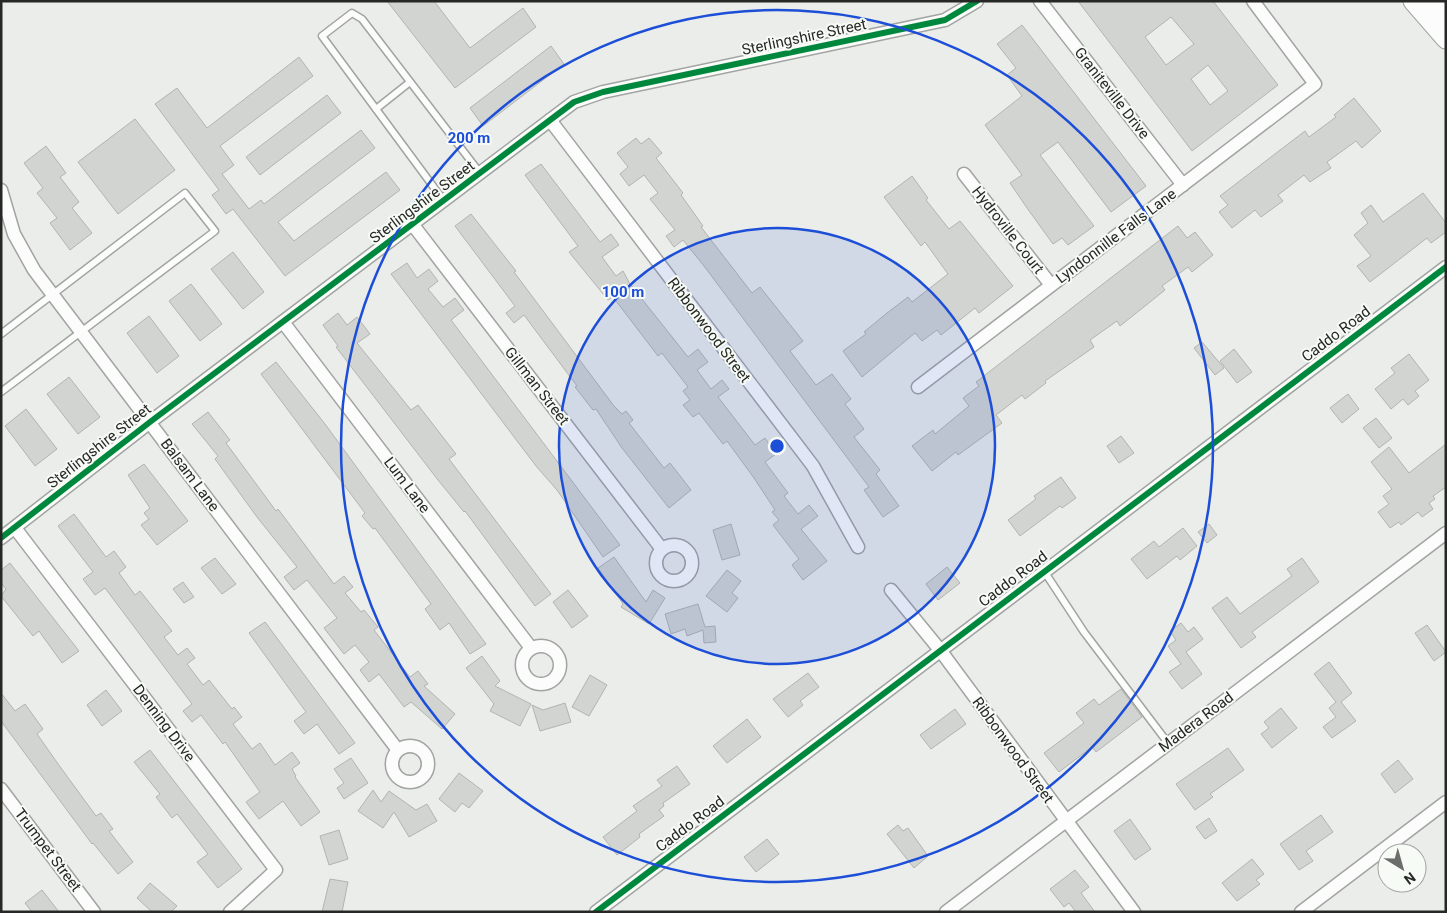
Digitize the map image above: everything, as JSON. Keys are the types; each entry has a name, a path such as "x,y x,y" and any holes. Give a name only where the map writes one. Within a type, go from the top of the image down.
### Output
{"main road":[{"path":"1412,1 1446,39"},
{"path":"1432,1 1446,22"}],"street":[{"name":"Sterlingshire Street","path":"1,538 150,422 574,102 602,92 945,20 977,1"},
{"name":"Graniteville Drive","path":"1040,1 1183,185"},
{"name":"Lyndonnille Falls Lane","path":"918,387 1315,84 1253,1"},
{"name":"Ribbonwood Street","path":"550,120 812,466 858,547"},
{"name":"Hydroville Court","path":"964,174 1051,285"},
{"name":"Balsam Lane","path":"1,190 14,234 34,270 397,749"},
{"name":"Gillman Street","path":"413,225 661,548"},
{"name":"Caddo Road","path":"596,912 1446,267"},
{"name":"Lum Lane","path":"283,322 531,648"},
{"name":"Denning Drive","path":"15,528 276,870 230,912"},
{"name":"Madera Road","path":"946,912 1446,533"},
{"name":"Ribbonwood Street","path":"891,590 940,650 1134,912"},
{"name":"Trumpet Street","path":"1,789 94,912"},
{"path":"1301,912 1446,802"}],"lane":[{"path":"444,201 322,36 352,12 362,19 480,173"},
{"path":"376,110 410,82"},
{"path":"1,334 185,193 215,231 1,392"},
{"path":"1044,571 1084,632 1168,743"}],"building":[{"path":"387,1 434,1 470,48 523,8 536,27 455,88"},
{"path":"1078,1 1213,1 1278,85 1192,151","holes":["1171,17 1194,44 1166,65 1145,37","1208,65 1228,91 1210,105 1191,79"]},
{"path":"1022,25 1146,186 1111,212 1058,142 1040,155 1094,226 1068,245 1062,238 1053,244 1027,208 1010,183 1022,175 985,125 1022,96 1007,75 1016,68 997,44"},
{"path":"551,46 564,64 483,126 470,108"},
{"path":"299,57 313,76 220,146 234,165 222,174 249,209 261,200 264,204 361,130 375,148 278,222 294,241 386,172 400,190 285,276 233,209 226,214 212,195 219,190 155,104 177,88 207,128"},
{"path":"327,95 341,113 260,175 246,157"},
{"path":"1354,98 1381,131 1362,148 1356,141 1327,162 1331,168 1310,182 1304,175 1278,195 1283,201 1261,217 1255,210 1232,228 1219,212 1228,205 1220,196 1305,131 1309,137 1336,117 1334,115"},
{"path":"135,119 175,170 118,214 78,162"},
{"path":"636,138 641,144 649,138 662,153 656,158 683,193 681,195 703,226 701,227 752,293 760,287 803,341 790,351 816,385 832,374 851,399 845,404 864,429 854,437 880,470 876,474 899,506 883,517 864,490 869,487 704,266 683,240 674,247 666,236 675,230 650,199 658,193 644,175 629,186 620,174 628,167 617,153"},
{"path":"46,146 66,173 60,177 79,202 72,208 92,233 70,250 50,223 57,218 37,193 43,188 24,163"},
{"path":"541,164 600,242 611,234 619,245 602,257 616,276 623,271 630,284 688,357 698,349 708,362 697,370 711,389 722,380 729,389 718,397 755,445 765,438 776,454 765,462 788,493 784,496 798,514 809,505 818,516 801,529 827,561 803,580 792,565 799,559 773,525 779,520 772,512 775,510 754,478 727,441 723,444 699,413 693,417 683,405 690,400 683,391 688,387 662,353 658,356 613,297 608,300 569,252 578,246 525,175"},
{"path":"912,176 928,198 926,200 949,229 960,221 1013,286 979,313 975,308 941,335 937,330 922,341 915,333 862,377 843,351 866,334 864,332 908,297 912,302 948,274 925,242 921,246 884,197"},
{"path":"1423,193 1446,223 1446,232 1431,243 1427,238 1370,282 1357,266 1371,256 1354,235 1368,223 1361,213 1371,205 1383,222"},
{"path":"471,214 516,271 514,272 614,406 622,414 626,411 633,420 629,423 664,468 670,463 691,490 669,508 622,448 596,409 593,410 575,387 577,386 524,315 514,323 506,313 515,306 455,226"},
{"path":"1178,226 1187,238 1195,232 1213,255 1192,272 1188,267 1162,286 1165,290 1120,326 1117,321 1090,340 1094,347 1045,381 1046,383 1025,399 1022,395 996,415 1002,423 958,455 956,452 932,471 912,446 933,430 935,434 969,406 963,398 979,386 976,382"},
{"path":"233,252 264,292 243,309 211,269"},
{"path":"407,263 417,278 429,269 438,281 428,289 443,307 455,298 464,310 451,320 620,545 603,557 557,490 536,466 391,274"},
{"path":"191,284 222,324 200,341 169,301"},
{"path":"338,313 347,325 357,317 370,334 357,343 411,410 418,405 456,454 449,459 551,594 535,606 465,511 438,480 336,347 338,346 323,325"},
{"path":"149,316 179,356 157,373 127,333"},
{"path":"1202,342 1224,368 1215,375 1194,348"},
{"path":"1234,349 1252,372 1237,383 1220,361"},
{"path":"1409,354 1429,380 1415,391 1419,396 1408,405 1403,399 1391,409 1375,389 1395,373 1391,368"},
{"path":"276,362 325,424 486,644 470,654 449,623 440,630 425,609 431,604 375,528 373,529 362,516 365,513 261,374"},
{"path":"69,377 100,417 78,434 47,394"},
{"path":"1348,394 1359,409 1342,423 1330,408"},
{"path":"26,409 57,449 35,466 5,426"},
{"path":"208,412 230,440 226,443 276,511 278,509 334,584 344,576 353,587 345,593 361,612 364,610 378,627 374,630 410,677 418,671 428,684 424,686 455,714 442,729 411,702 404,707 379,674 369,682 360,670 369,662 355,645 344,654 324,628 337,618 307,580 294,590 284,577 297,567 257,517 215,459 218,456 192,424"},
{"path":"1376,418 1392,438 1379,448 1363,428"},
{"path":"1121,436 1134,453 1119,463 1107,446"},
{"path":"1446,444 1446,487 1433,496 1435,499 1429,503 1433,509 1422,517 1418,512 1401,525 1399,522 1390,528 1378,512 1389,504 1383,496 1392,489 1371,462 1389,447 1409,473"},
{"path":"144,464 188,521 157,545 141,525 149,519 144,513 150,508 128,475"},
{"path":"1061,477 1076,498 1062,508 1060,506 1020,536 1008,520 1036,499 1034,496"},
{"path":"74,514 106,557 114,551 126,567 119,573 135,595 140,591 172,631 164,637 178,655 187,648 195,658 187,664 203,685 209,680 232,709 234,707 242,717 233,724 252,749 260,743 275,765 292,752 300,763 292,769 295,777 320,812 301,826 283,801 259,819 246,802 260,792 225,742 223,744 201,715 192,722 183,711 192,704 105,588 95,595 83,579 93,572 58,526"},
{"path":"731,524 740,555 722,560 713,530"},
{"path":"1209,524 1217,535 1207,543 1198,532"},
{"path":"1183,528 1197,546 1180,560 1177,556 1147,579 1131,559 1154,541 1159,547"},
{"path":"614,557 646,602 653,590 665,598 649,624 621,607 623,604 598,568"},
{"path":"215,558 236,584 222,594 201,568"},
{"path":"1302,558 1319,582 1252,632 1256,637 1241,648 1212,608 1227,597 1240,614 1292,576 1287,569"},
{"path":"10,563 79,651 62,663 39,631 33,636 1,596 6,589 1,583 1,570"},
{"path":"947,567 960,583 938,600 926,584"},
{"path":"727,570 741,581 732,593 738,598 727,612 706,596"},
{"path":"183,582 194,597 184,603 173,589"},
{"path":"568,590 588,616 572,628 553,602"},
{"path":"698,604 705,627 715,626 716,642 704,643 703,630 687,636 685,629 671,634 665,614"},
{"path":"265,622 355,743 339,754 317,724 304,734 294,721 306,712 249,633"},
{"path":"1181,623 1188,632 1194,627 1203,639 1186,652 1202,674 1182,689 1169,672 1181,664 1168,646 1176,640 1170,631"},
{"path":"1427,625 1446,652 1434,661 1415,633"},
{"path":"482,656 500,681 495,686 531,704 520,726 490,711 494,704 466,668"},
{"path":"1329,662 1352,693 1341,702 1356,721 1332,738 1323,727 1336,717 1329,708 1336,702 1314,674"},
{"path":"808,673 819,687 800,701 803,705 788,717 773,699"},
{"path":"590,675 607,685 589,716 572,707"},
{"path":"1121,689 1142,717 1096,752 1092,747 1059,772 1044,753 1084,723 1076,713 1094,699 1099,705"},
{"path":"106,690 122,711 102,726 87,705"},
{"path":"1,693 15,711 25,704 43,729 37,734 96,816 101,813 113,829 109,831 133,862 118,874 92,844 1,721"},
{"path":"565,703 571,722 540,731 532,705 543,710"},
{"path":"1281,708 1297,728 1272,748 1261,734 1269,728 1264,722"},
{"path":"955,709 966,724 931,749 920,735"},
{"path":"747,719 761,737 727,763 713,746"},
{"path":"1228,748 1244,770 1210,794 1213,797 1195,810 1176,784"},
{"path":"150,750 242,869 218,888 197,862 208,854 177,814 172,818 156,797 160,794 134,762"},
{"path":"351,758 368,783 344,799 337,788 344,783 334,769"},
{"path":"1398,760 1413,779 1395,793 1381,774"},
{"path":"677,766 690,784 663,803 664,806 659,810 664,816 639,834 640,837 617,855 603,837 637,811 633,806 662,786 657,780"},
{"path":"459,773 483,791 469,808 462,803 455,812 439,799"},
{"path":"373,790 381,802 389,791 416,810 427,804 437,821 409,837 394,812 383,828 358,811"},
{"path":"1321,815 1333,832 1306,851 1313,861 1299,870 1280,844"},
{"path":"1209,818 1217,831 1205,839 1196,827"},
{"path":"1130,819 1151,849 1135,860 1114,831"},
{"path":"898,825 903,831 908,828 928,856 914,868 887,834"},
{"path":"339,830 348,859 329,865 320,836"},
{"path":"767,839 779,854 756,872 744,857"},
{"path":"1252,859 1264,874 1256,880 1260,884 1237,901 1222,883"},
{"path":"1075,870 1089,887 1081,893 1095,912 1076,912 1069,903 1064,907 1050,889"},
{"path":"330,879 348,882 342,912 322,912"},
{"path":"150,883 177,906 171,912 152,912 137,898"},
{"path":"42,890 59,912 32,912 25,903"}],"cycle path":[{"path":"1,538 150,422 574,102 603,92 945,20 977,1"},
{"path":"596,912 1446,267"}]}
